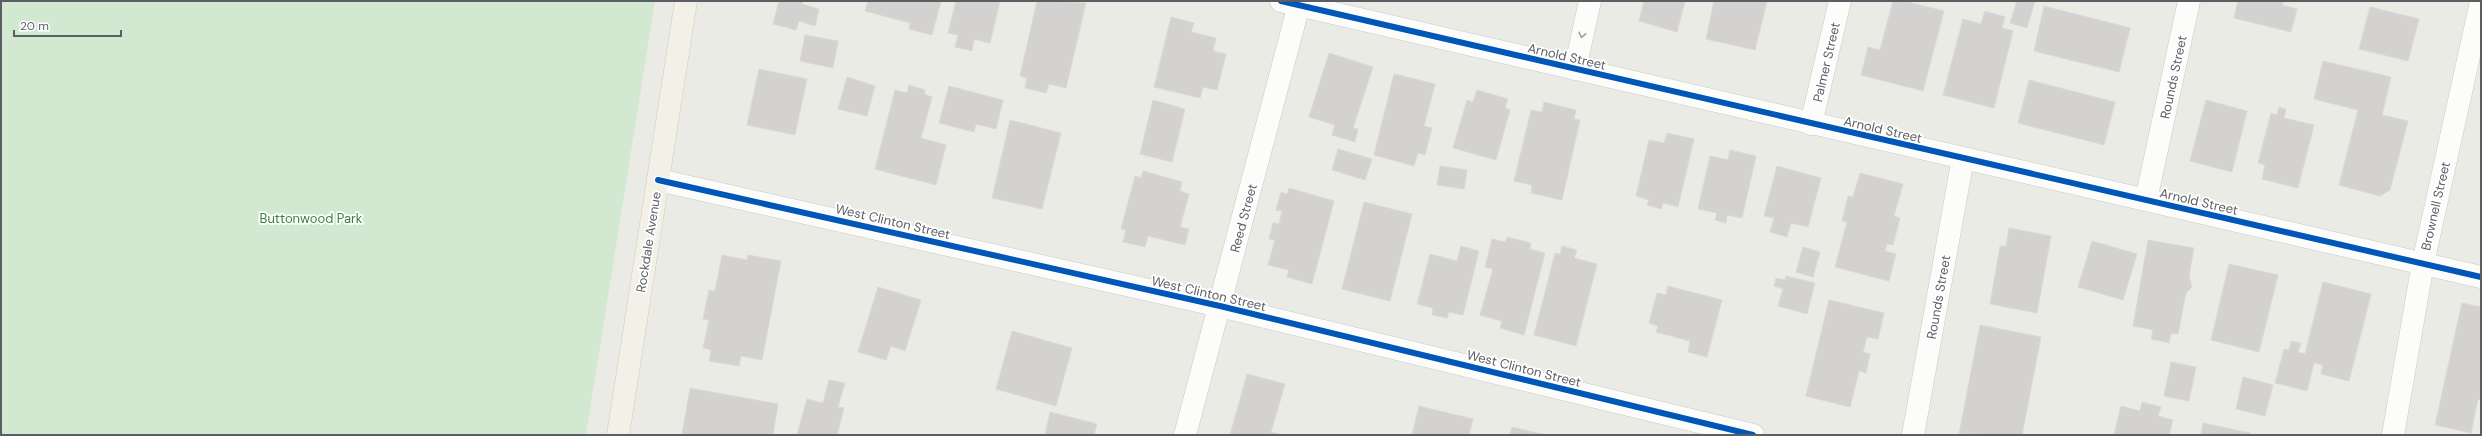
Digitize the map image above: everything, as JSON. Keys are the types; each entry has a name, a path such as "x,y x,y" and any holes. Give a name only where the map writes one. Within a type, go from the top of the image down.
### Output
{"main road":[{"name":"Rockdale Avenue","path":"618,435 686,1"}],"street":[{"path":"1575,69 1590,1"},
{"name":"Palmer Street","path":"1812,124 1840,1"},
{"name":"Rounds Street","path":"2146,200 2189,1"},
{"name":"Arnold Street","path":"1294,2 1812,124 2481,277"},
{"name":"Reed Street","path":"1185,435 1220,306 1294,2"},
{"name":"Brownell Street","path":"2393,435 2423,263 2481,2"},
{"name":"Rounds Street","path":"1913,435 1963,158"},
{"name":"West Clinton Street","path":"658,180 1220,306 1753,435"}],"green space":[{"name":"Buttonwood Park","path":"1,1 655,1 586,435 1,435"}],"building":[{"path":"779,1 803,1 802,4 819,9 815,26 799,21 796,30 773,24"},
{"path":"868,1 941,1 932,35 909,29 910,23 865,11"},
{"path":"956,1 1000,1 990,43 974,39 972,51 955,47 958,35 948,33"},
{"path":"1037,1 1086,3 1066,88 1049,84 1046,93 1025,88 1027,78 1020,76"},
{"path":"1644,1 1685,1 1677,32 1639,21"},
{"path":"1714,1 1767,1 1755,50 1706,39"},
{"path":"1893,1 1904,1 1944,11 1923,91 1861,75 1868,47 1880,50"},
{"path":"2017,1 2035,1 2027,28 2010,23"},
{"path":"2238,1 2283,1 2282,5 2297,9 2291,32 2234,18"},
{"path":"2044,6 2130,28 2119,72 2034,51"},
{"path":"2370,7 2419,19 2408,61 2359,49"},
{"path":"1985,11 2005,17 2002,28 2013,31 1994,108 1943,95 1963,19 1981,24"},
{"path":"1171,17 1194,23 1191,32 1216,38 1213,51 1226,54 1217,90 1203,87 1200,98 1154,87"},
{"path":"805,35 838,41 833,68 800,61"},
{"path":"1329,53 1373,67 1353,128 1358,129 1355,142 1332,135 1335,125 1309,117"},
{"path":"2323,61 2391,77 2382,115 2408,121 2390,190 2380,196 2339,185 2358,110 2314,99"},
{"path":"759,69 807,79 795,135 747,125"},
{"path":"1394,74 1435,84 1424,126 1432,128 1425,155 1418,153 1414,166 1374,155"},
{"path":"847,77 875,86 867,116 838,109"},
{"path":"2029,80 2115,102 2104,145 2018,123"},
{"path":"909,85 925,90 924,94 932,97 921,138 946,145 936,185 875,169 895,90 907,93"},
{"path":"949,86 1003,100 996,129 976,124 974,132 939,123"},
{"path":"1477,90 1508,99 1505,108 1510,110 1496,160 1453,148 1467,100 1473,102"},
{"path":"1153,100 1185,109 1172,162 1140,154"},
{"path":"2206,100 2247,111 2232,172 2190,161"},
{"path":"1544,102 1576,110 1574,119 1580,120 1562,200 1531,193 1532,185 1514,181 1531,110 1542,112"},
{"path":"2279,107 2286,109 2284,118 2314,125 2298,188 2262,179 2265,165 2258,163 2271,113 2277,115"},
{"path":"1010,120 1061,133 1042,209 992,198"},
{"path":"1667,133 1694,139 1678,207 1663,203 1661,209 1647,205 1649,200 1636,196 1649,140 1664,143"},
{"path":"1338,149 1372,159 1365,180 1332,170"},
{"path":"1730,150 1756,156 1742,218 1727,215 1726,223 1715,220 1717,213 1698,209 1710,156 1728,160"},
{"path":"1440,166 1467,170 1464,189 1437,185"},
{"path":"1777,166 1821,178 1808,227 1791,223 1787,237 1770,232 1774,218 1764,216"},
{"path":"1143,171 1182,182 1180,191 1189,194 1180,227 1189,229 1185,245 1148,236 1145,247 1123,242 1126,230 1121,229 1135,176 1141,178"},
{"path":"1860,173 1903,184 1894,216 1900,218 1893,245 1887,244 1885,251 1896,254 1889,281 1835,267 1847,222 1842,221 1848,196 1853,197"},
{"path":"1289,188 1334,201 1312,284 1287,277 1289,270 1268,265 1275,240 1269,239 1273,223 1279,224 1282,211 1276,210 1281,192 1287,194"},
{"path":"1364,202 1412,214 1390,301 1342,289"},
{"path":"2009,228 2051,236 2037,313 1990,304 2000,246 2006,246"},
{"path":"1507,237 1531,243 1530,249 1545,253 1524,335 1500,328 1502,321 1480,315 1493,269 1485,267 1492,239 1505,242"},
{"path":"2148,240 2194,248 2189,276 2192,287 2186,293 2178,334 2171,333 2169,343 2151,339 2153,330 2133,326"},
{"path":"2092,241 2137,254 2123,300 2078,287"},
{"path":"1461,246 1479,251 1463,315 1449,312 1447,318 1432,315 1433,308 1417,304 1430,254 1457,261"},
{"path":"1562,246 1577,250 1574,258 1597,264 1576,346 1534,335 1555,253 1560,254"},
{"path":"1803,247 1820,252 1813,277 1796,272"},
{"path":"722,255 747,260 748,255 781,261 762,360 741,356 739,366 709,361 711,350 703,348 709,320 703,319 709,290 715,291"},
{"path":"2229,264 2278,275 2259,352 2211,340"},
{"path":"1786,276 1815,283 1807,314 1778,306 1783,289 1774,286 1776,278 1785,280"},
{"path":"2323,282 2371,294 2349,381 2321,374 2323,365 2314,363 2307,391 2275,383 2284,349 2289,350 2291,341 2301,343 2298,352 2305,354"},
{"path":"1668,286 1722,300 1707,357 1688,352 1690,341 1656,332 1658,326 1649,323 1657,293 1666,295"},
{"path":"878,287 921,300 905,351 891,346 886,360 858,352"},
{"path":"1829,300 1884,313 1878,339 1867,337 1863,352 1870,354 1866,373 1859,371 1850,407 1806,396"},
{"path":"2462,303 2481,307 2481,400 2478,399 2471,433 2435,425"},
{"path":"1980,325 2041,337 2022,435 1959,434"},
{"path":"1012,331 1072,348 1056,406 996,389"},
{"path":"2171,362 2196,367 2189,401 2164,396"},
{"path":"1247,374 1285,384 1271,432 1282,435 1230,435"},
{"path":"2243,377 2273,385 2265,416 2236,409"},
{"path":"829,380 845,383 838,407 844,408 837,435 797,435 807,399 823,403"},
{"path":"690,388 778,404 773,435 682,435"},
{"path":"2142,402 2161,407 2158,416 2173,420 2169,435 2114,435 2121,406 2140,411"},
{"path":"1419,406 1473,419 1469,435 1412,435"},
{"path":"1050,412 1097,424 1094,435 1045,435"},
{"path":"2203,423 2250,433 2250,435 2201,435"},
{"path":"1512,427 1546,435 1510,435"}],"cycle path":[{"path":"1281,1 2481,277"},
{"path":"658,180 1220,306 1753,435"}]}
